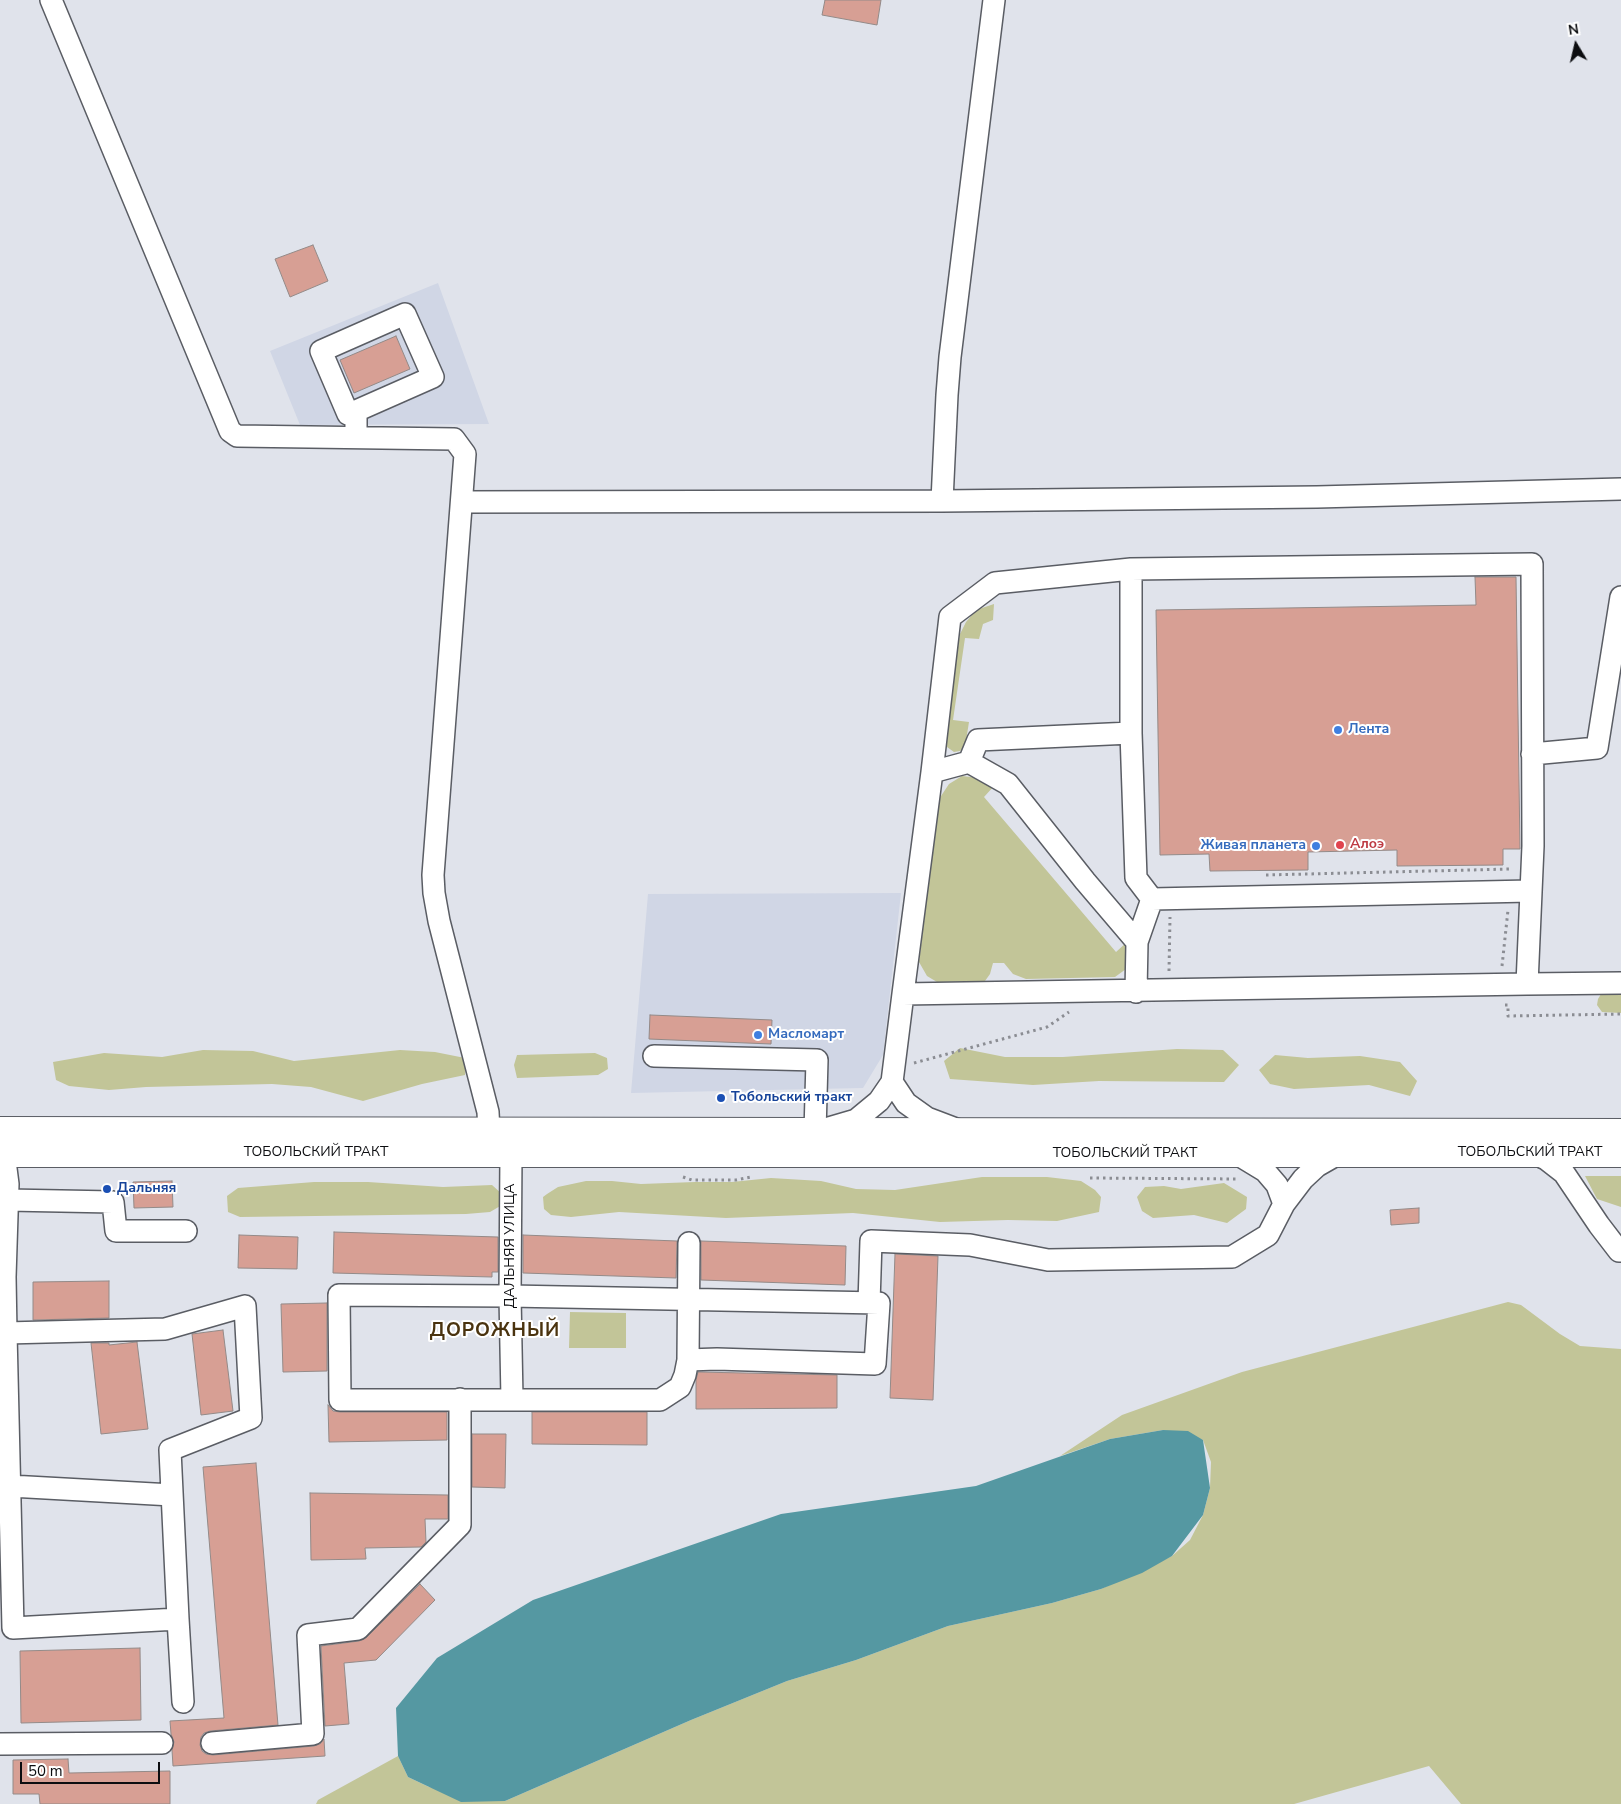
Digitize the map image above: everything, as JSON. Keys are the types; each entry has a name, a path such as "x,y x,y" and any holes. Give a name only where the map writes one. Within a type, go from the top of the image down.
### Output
{"main road":[{"name":"ТОБОЛЬСКИЙ ТРАКТ","path":"2,1142 489,1132 1621,1133"},
{"name":"ТОБОЛЬСКИЙ ТРАКТ","path":"2,1142 511,1154 640,1152 1621,1153"}],"street":[{"path":"51,0 230,431 238,436 454,439 461,446 465,454 433,874 439,921 488,1112 489,1132"},
{"path":"942,501 950,356 994,0"},
{"path":"405,314 433,377 356,411 348,414 321,351 405,314"},
{"path":"356,411 356,437"},
{"path":"462,502 942,501 1317,497 1621,488"},
{"path":"654,1056 817,1060 815,1132 856,1120 879,1101 892,1082 950,617 996,583 1131,569 1532,564 1533,846 1527,984"},
{"path":"1131,569 1131,733 1136,878 1152,899"},
{"path":"1532,754 1598,748 1621,597"},
{"path":"969,762 978,740 1131,733"},
{"path":"932,772 969,762 987,770 1008,784 1085,881 1137,942"},
{"path":"1152,899 1530,891"},
{"path":"1136,992 1137,942 1152,899"},
{"path":"903,994 1136,992 1621,983"},
{"path":"892,1082 906,1103 927,1118 961,1131"},
{"path":"2,1142 8,1200 3,1277 13,1628 178,1619"},
{"path":"1533,1153 1546,1159 1564,1173 1599,1225 1620,1252"},
{"name":"ДАЛЬНЯЯ УЛИЦА","path":"511,1154 510,1296 512,1399"},
{"path":"1237,1154 1268,1175 1277,1185 1284,1204"},
{"path":"869,1303 871,1241 970,1245 1048,1260 1232,1257 1268,1235 1284,1204 1303,1179 1317,1166 1338,1154"},
{"path":"8,1200 113,1202 116,1230 186,1231"},
{"path":"1599,1225 1621,1226"},
{"path":"688,1360 717,1359 875,1364 879,1303 688,1300 510,1296 339,1295 340,1400 660,1400 680,1387 686,1375 688,1360 688,1300 689,1243"},
{"path":"6,1333 165,1330 245,1306 251,1418 170,1450 183,1702"},
{"path":"212,1743 313,1734 308,1635 358,1629 460,1525 460,1399"},
{"path":"10,1486 172,1495"},
{"path":"0,1744 162,1743"}],"path":[{"path":"1502,1005 1508,1005 1508,1016 1621,1014"}],"shaded area":[{"path":"438,283 489,424 300,425 270,351"},
{"path":"901,893 883,1055 863,1088 631,1093 648,894"}],"green space":[{"path":"994,604 993,620 983,624 979,639 965,638 953,720 969,722 965,747 960,751 954,752 947,747 944,738 960,634 966,622 976,610"},
{"path":"962,776 979,778 994,786 984,797 1116,952 1127,942 1126,969 1115,977 1026,979 1013,974 1004,963 993,963 990,974 985,981 937,982 927,976 919,962 939,799 949,784"},
{"path":"1621,990 1621,1013 1602,1012 1597,1005 1601,994"},
{"path":"960,1048 1005,1057 1063,1057 1177,1049 1223,1050 1239,1065 1224,1082 1099,1081 1033,1085 950,1079 944,1061"},
{"path":"203,1050 253,1051 294,1061 400,1050 435,1052 465,1058 466,1066 465,1075 422,1084 363,1101 311,1087 272,1084 146,1087 109,1090 69,1086 56,1080 53,1062 104,1053 162,1057"},
{"path":"595,1053 607,1058 608,1069 598,1075 517,1078 514,1065 517,1055"},
{"path":"1275,1055 1308,1058 1360,1056 1400,1062 1417,1081 1410,1096 1369,1085 1294,1089 1270,1084 1259,1070"},
{"path":"1585,1176 1621,1176 1621,1207 1597,1199"},
{"path":"982,1177 1047,1177 1081,1181 1095,1190 1101,1197 1099,1212 1057,1221 940,1222 853,1213 726,1218 619,1212 571,1217 551,1215 544,1209 543,1197 558,1187 586,1181 641,1184 732,1182 771,1178 821,1181 856,1189 895,1190"},
{"path":"314,1182 368,1182 443,1187 492,1185 502,1194 502,1205 490,1212 466,1214 240,1217 228,1212 227,1196 238,1188"},
{"path":"1224,1183 1247,1197 1246,1209 1227,1223 1194,1215 1153,1218 1142,1211 1137,1197 1145,1187 1164,1186 1181,1189"},
{"path":"1508,1302 1521,1305 1560,1334 1580,1346 1621,1349 1621,1804 1461,1804 1429,1766 1294,1804 316,1804 318,1800 398,1756 408,1777 429,1787 505,1801 691,1720 787,1681 856,1660 948,1626 1052,1603 1101,1589 1172,1556 1190,1540 1203,1515 1210,1488 1211,1462 1203,1440 1163,1430 1110,1439 1060,1456 1122,1415 1242,1372"},
{"path":"570,1312 626,1313 626,1348 569,1348"}],"water":[{"path":"1163,1430 1188,1431 1203,1440 1210,1488 1203,1515 1172,1556 1142,1573 1101,1589 1052,1603 948,1626 856,1660 787,1681 691,1720 505,1801 461,1802 408,1777 398,1756 396,1708 437,1658 533,1600 781,1514 976,1486 1110,1439"}],"building":[{"path":"825,0 881,0 877,25 822,15"},
{"path":"313,245 328,281 290,297 275,259"},
{"path":"396,336 410,369 354,393 340,360"},
{"name":"Лента","path":"1475,577 1516,577 1520,849 1503,849 1503,865 1397,866 1397,850 1308,852 1308,870 1210,871 1209,854 1160,855 1156,610 1476,605"},
{"path":"650,1015 772,1020 771,1044 649,1039"},
{"path":"172,1181 173,1207 134,1208 133,1182"},
{"path":"1419,1208 1419,1223 1391,1225 1390,1210"},
{"path":"334,1232 498,1237 498,1272 492,1272 492,1277 333,1273"},
{"path":"239,1235 298,1237 297,1269 238,1268"},
{"path":"523,1235 677,1241 676,1278 523,1273"},
{"path":"701,1241 846,1246 845,1285 701,1280"},
{"path":"895,1254 938,1256 933,1400 890,1398"},
{"path":"109,1281 109,1318 33,1320 33,1282"},
{"path":"327,1303 327,1371 283,1372 281,1304"},
{"path":"223,1330 233,1411 201,1415 192,1334"},
{"path":"137,1342 148,1429 101,1434 91,1343 109,1343 109,1345"},
{"path":"698,1372 837,1375 837,1408 696,1409 696,1380"},
{"path":"328,1405 333,1411 340,1412 447,1412 447,1440 329,1442"},
{"path":"532,1412 647,1412 647,1445 532,1444"},
{"path":"472,1434 506,1434 505,1488 472,1487"},
{"path":"256,1463 278,1725 210,1731 204,1733 201,1737 200,1745 202,1751 213,1755 314,1746 320,1744 324,1739 325,1756 173,1766 172,1750 174,1742 170,1721 224,1718 203,1467"},
{"path":"310,1493 448,1495 448,1519 425,1519 426,1542 421,1547 365,1548 366,1559 311,1560"},
{"path":"420,1584 435,1600 376,1660 344,1663 349,1724 325,1726 321,1646 359,1641 366,1638"},
{"path":"140,1648 141,1720 21,1723 20,1651"},
{"path":"68,1759 69,1773 170,1771 170,1804 40,1804 39,1794 13,1794 13,1760"}],"place":[{"name":"Лента","path":"1338,730"},
{"name":"Алоэ","path":"1340,845"},
{"name":"Живая планета","path":"1316,846"},
{"name":"Масломарт","path":"758,1035"},
{"name":"Тобольский тракт","path":"721,1098"},
{"name":"Дальняя","path":"107,1189"}],"district":[{"name":"ДОРОЖНЫЙ","path":"495,1331"}]}
